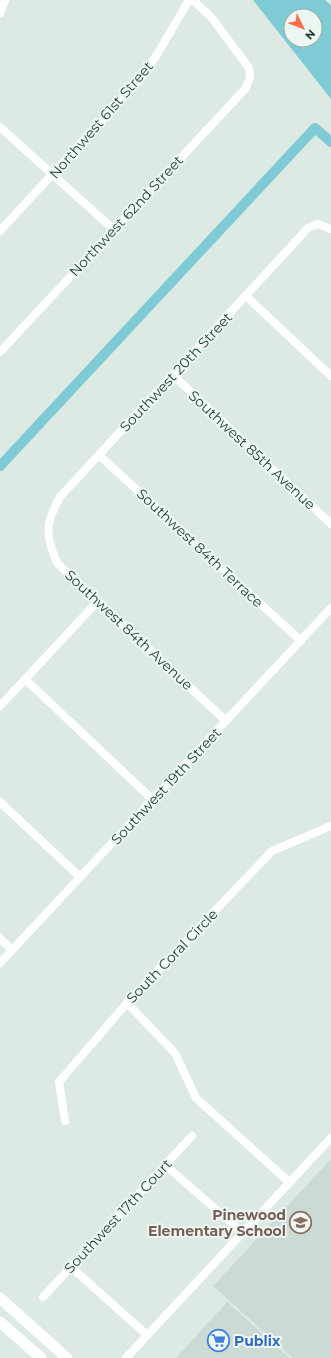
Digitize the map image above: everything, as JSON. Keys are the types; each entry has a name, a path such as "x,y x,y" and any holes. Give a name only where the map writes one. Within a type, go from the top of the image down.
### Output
{"street":[{"path":"0,13 5,0"},
{"name":"Northwest 61st Street","path":"0,231 143,76 158,54 189,0"},
{"name":"Northwest 62nd Street","path":"0,352 246,88 250,78 249,68 212,18 193,0"},
{"path":"0,127 114,229"},
{"name":"Southwest 20th Street","path":"47,530 50,514 60,497 308,228 318,224 331,229"},
{"path":"246,296 331,376"},
{"name":"Southwest 85th Avenue","path":"173,375 331,524"},
{"name":"Southwest 84th Terrace","path":"100,455 300,641"},
{"name":"Southwest 84th Avenue","path":"47,530 49,546 57,563 226,721"},
{"path":"0,706 98,602"},
{"name":"Southwest 19th Street","path":"0,963 331,608"},
{"path":"25,679 153,800"},
{"path":"0,802 80,877"},
{"name":"South Coral Circle","path":"64,1121 59,1082 127,1003 272,851 331,826"},
{"path":"0,938 12,950"},
{"path":"127,1003 175,1053 196,1098 289,1182"},
{"name":"Southwest 17th Court","path":"43,1297 192,1136"},
{"path":"126,1358 331,1138"},
{"path":"165,1165 242,1232"},
{"path":"71,1266 147,1335"},
{"path":"0,1298 67,1358"},
{"path":"0,1322 41,1358"}],"shaded area":[{"name":"Pinewood Elementary School","path":"331,1159 331,1358 293,1358 213,1286"},
{"path":"227,1302 290,1358 176,1358"}],"water":[{"path":"253,0 325,0 331,5 331,99 291,48 323,48 323,8 283,8 283,38"}],"waterway":[{"path":"0,466 315,128 331,142"}],"place":[{"name":"Pinewood Elementary School","path":"301,1223"},
{"name":"Publix","path":"218,1341"}]}
